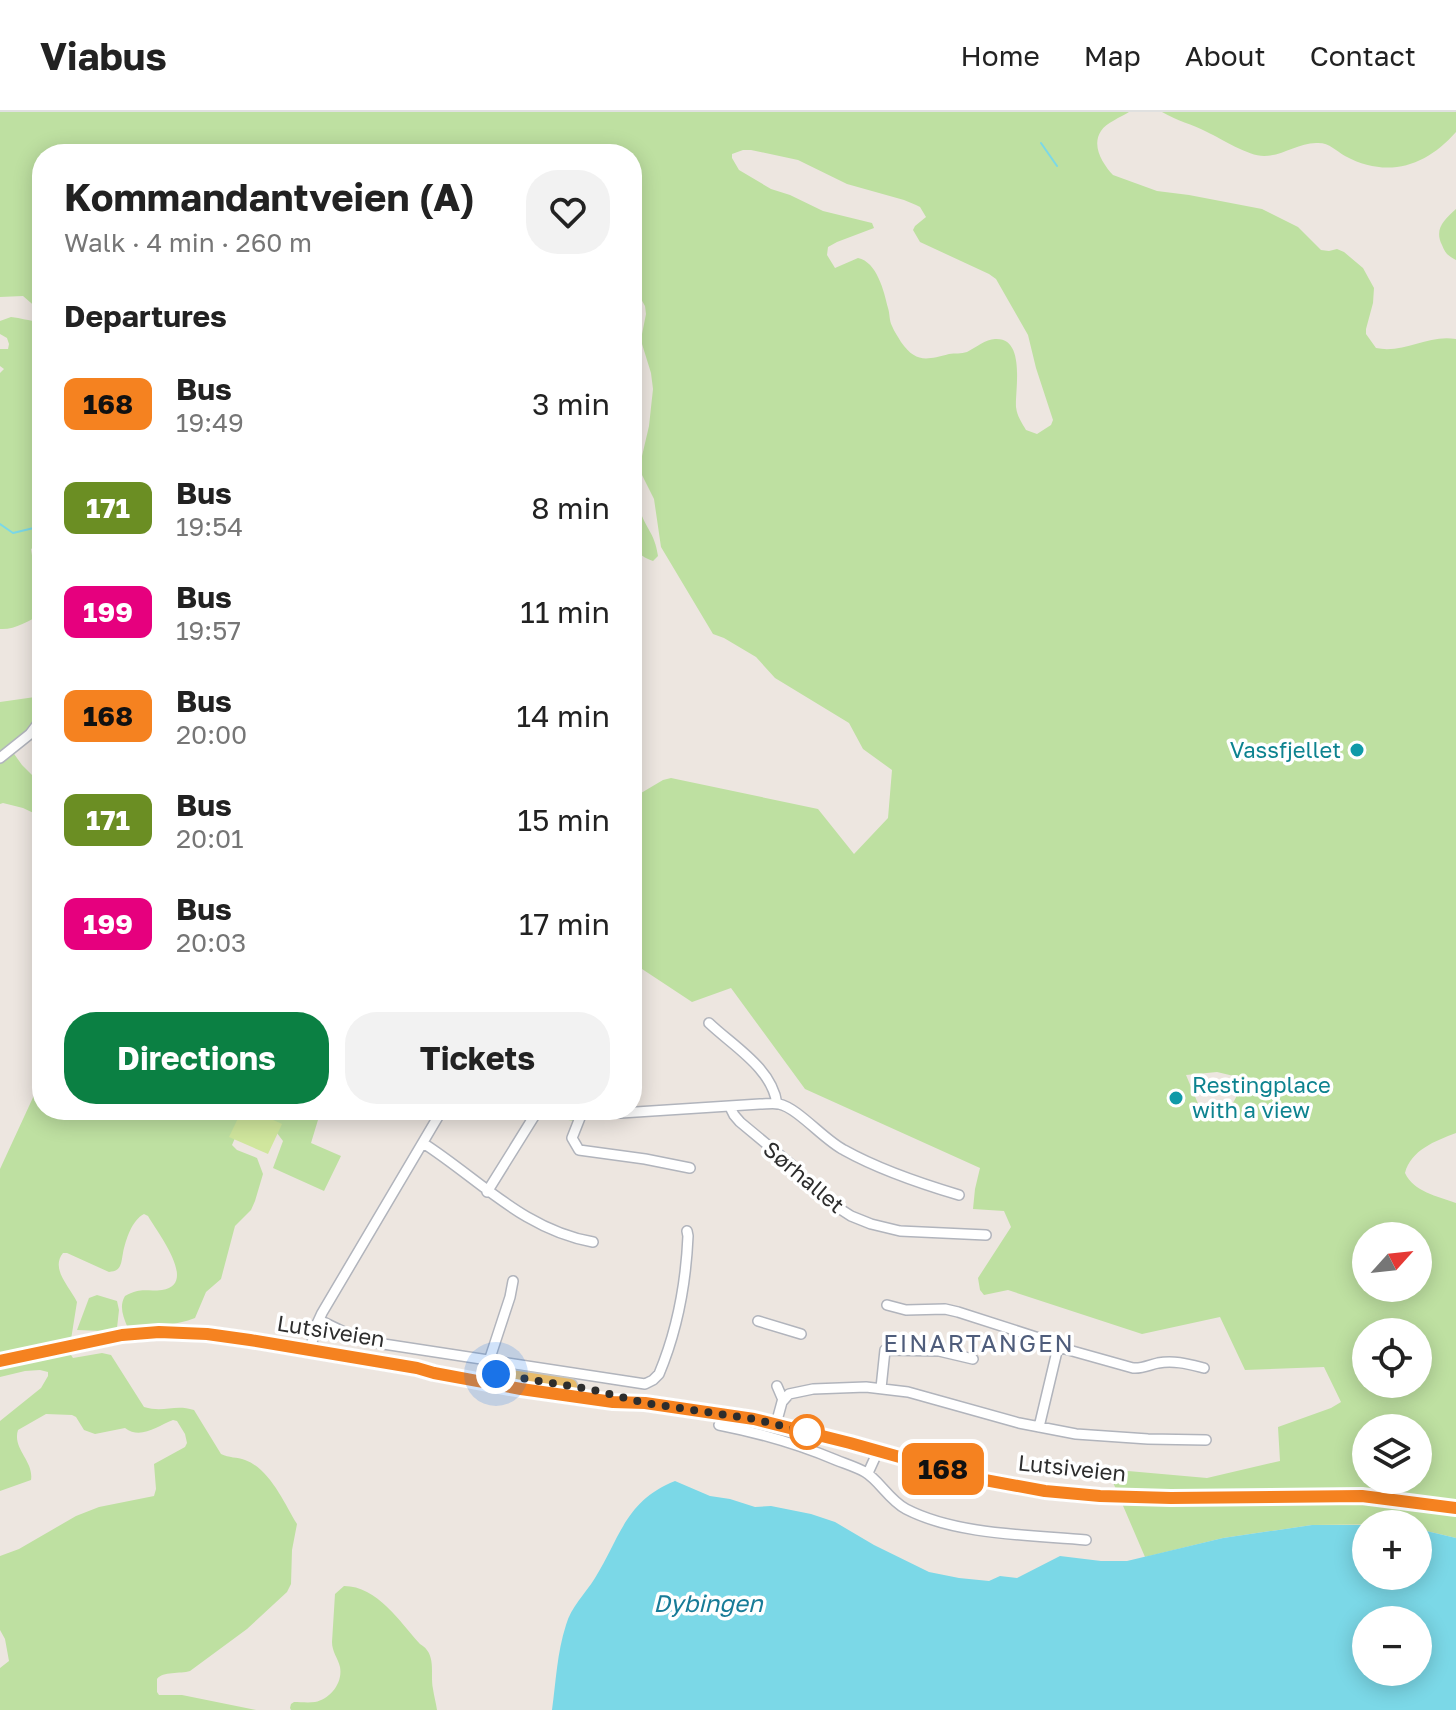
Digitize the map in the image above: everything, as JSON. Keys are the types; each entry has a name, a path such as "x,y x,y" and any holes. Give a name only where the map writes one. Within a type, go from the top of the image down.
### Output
{"main road":[{"name":"Lutsiveien","path":"0,1361 122,1335 159,1332 217,1336 417,1368 435,1367 509,1376 589,1389 645,1403 754,1419 974,1478 1071,1494 1171,1498 1362,1496 1456,1508"}],"street":[{"path":"0,758 32,731"},
{"path":"709,1023 759,1070 774,1092 777,1104"},
{"path":"642,1112 777,1104 787,1107 844,1150 959,1195"},
{"name":"Sørhallet","path":"730,1107 740,1122 793,1166 820,1196 851,1216 900,1231 986,1235"},
{"path":"310,1351 319,1320 436,1120"},
{"path":"487,1192 532,1120"},
{"path":"579,1120 572,1138 579,1150 690,1168"},
{"path":"423,1143 516,1211 569,1237 593,1242"},
{"path":"319,1320 367,1340 640,1384 653,1380 664,1364 679,1310 686,1269 687,1231"},
{"path":"489,1361 513,1281"},
{"path":"887,1305 906,1310 949,1310 1045,1340 1058,1347 1133,1368 1171,1362 1204,1368"},
{"path":"758,1321 801,1334"},
{"path":"1039,1427 1058,1347"},
{"path":"881,1388 885,1350 930,1350 973,1359"},
{"path":"777,1386 783,1400"},
{"path":"776,1424 783,1400 789,1394 855,1386 908,1392 1076,1434 1206,1440"},
{"path":"719,1425 778,1438 868,1473 883,1491 904,1508 939,1522 979,1530 1086,1540"},
{"path":"868,1473 878,1451"}],"green space":[{"path":"0,112 1129,112 1106,125 1098,137 1098,149 1113,175 1157,191 1262,209 1298,227 1321,250 1344,252 1363,268 1374,288 1366,334 1376,348 1456,339 1456,1133 1418,1152 1405,1173 1420,1189 1456,1203 1456,1538 1432,1532 1432,1510 1352,1510 1352,1525 1312,1525 1223,1538 1145,1557 1109,1473 1128,1471 1207,1478 1280,1461 1278,1427 1341,1402 1324,1367 1245,1370 1220,1317 1142,1334 1008,1290 984,1295 978,1278 1011,1227 1004,1211 973,1209 980,1168 805,1089 731,988 692,1002 642,969 642,792 671,778 818,809 854,854 888,818 892,770 863,749 849,723 775,678 756,657 713,634 661,547 654,499 642,475 653,389 642,344 646,314 642,301 642,144 32,144 32,304 23,296 0,297","holes":["751,150 798,160 847,184 920,207 926,217 913,230 920,242 996,279 1028,335 1053,420 1051,425 1037,434 1026,430 1021,422 1016,407 1015,355 1005,341 992,339 967,352 928,358 917,357 906,349 892,326 882,286 870,265 858,258 835,268 827,255 828,247 874,228 872,223 823,211 771,189 739,170 732,154","1217,1072 1238,1077 1238,1093 1223,1116 1199,1106 1186,1075"]},
{"path":"1162,112 1456,112 1456,132 1419,161 1376,167 1345,156 1322,143 1311,143 1278,154 1258,155"},
{"path":"1456,209 1456,260 1446,252 1439,234 1444,221"},
{"path":"11,317 32,321 32,619 6,629 0,629 0,373 4,369 0,366 0,349 8,349 9,344 7,338 0,334 0,321"},
{"path":"642,516 655,542 658,556 653,561 642,556"},
{"path":"32,697 32,726 12,751 32,775 32,812 0,804 0,702"},
{"path":"32,1100 32,1120 318,1120 311,1143 341,1156 324,1191 273,1168 283,1141 274,1129 242,1122 232,1145 257,1158 263,1174 251,1210 235,1226 221,1279 206,1292 195,1318 153,1326 127,1326 122,1307 125,1296 140,1291 162,1290 172,1286 177,1279 166,1245 144,1214 130,1230 121,1264 116,1270 109,1272 67,1253 63,1253 59,1265 62,1278 77,1302 69,1352 73,1358 102,1353 111,1355 144,1407 194,1410 221,1454 245,1460 262,1471 297,1524 291,1584 287,1592 247,1629 190,1671 167,1674 157,1679 159,1695 182,1695 256,1710 0,1710 0,1668 9,1661 0,1630 0,1556 99,1507 154,1496 154,1464 187,1443 185,1434 173,1420 143,1432 125,1428 95,1434 84,1430 72,1415 46,1414 18,1430 18,1443 29,1467 31,1480 0,1491 0,1421 41,1388 48,1372 25,1371 0,1377 0,1169"},
{"path":"237,1120 273,1120 282,1124 268,1154 229,1137"},
{"path":"97,1295 117,1301 117,1328 77,1330 89,1298"},
{"path":"344,1586 367,1592 377,1599 429,1653 437,1710 291,1710 294,1702 315,1702 326,1698 337,1684 340,1667 332,1642 335,1594"}],"water":[{"name":"Dybingen","path":"675,1481 710,1496 755,1507 771,1506 811,1514 835,1522 929,1572 989,1581 1000,1576 1017,1578 1060,1556 1127,1561 1223,1538 1312,1525 1352,1525 1352,1590 1432,1590 1432,1532 1456,1538 1456,1710 552,1710 568,1618 595,1578 626,1522 645,1499"}],"waterway":[{"path":"1041,143 1057,166"},
{"path":"0,524 13,533 32,528"}],"bus line":[{"name":"168","path":"0,1361 122,1335 159,1332 207,1334 417,1368 521,1389 754,1419 974,1478 1045,1491 1171,1498 1362,1496 1456,1508"}],"place":[{"name":"Vassfjellet","path":"1357,750"},
{"name":"Restingplace with a view","path":"1176,1098"}],"district":[{"name":"EINARTANGEN","path":"979,1344"}],"route":[{"path":"496,1374 589,1389 645,1403 754,1419 807,1432"}]}
